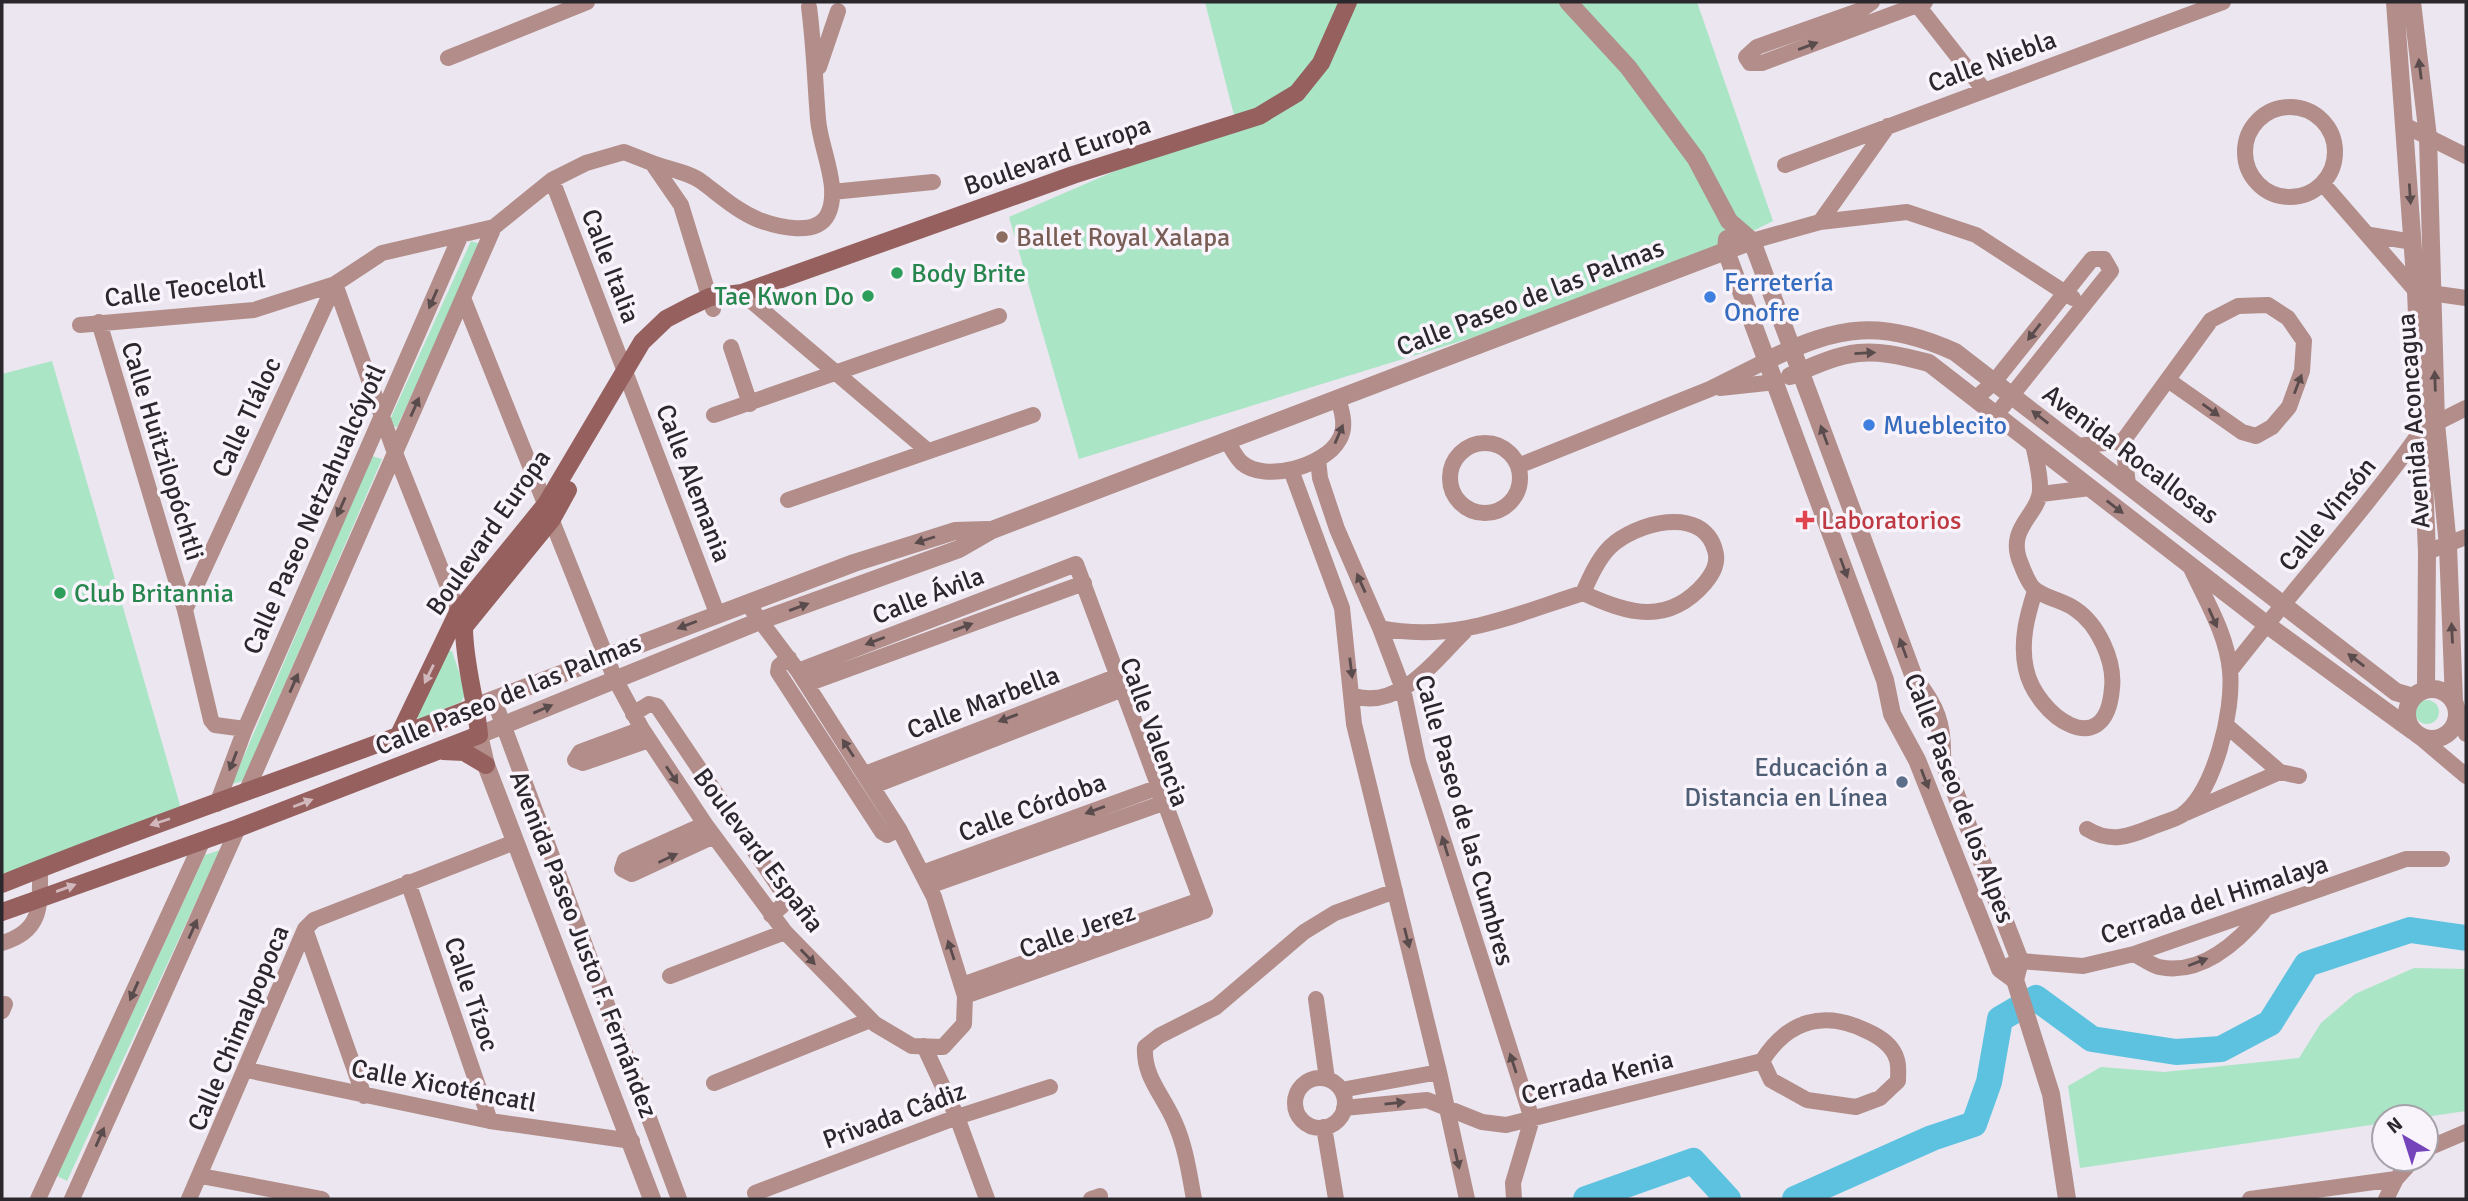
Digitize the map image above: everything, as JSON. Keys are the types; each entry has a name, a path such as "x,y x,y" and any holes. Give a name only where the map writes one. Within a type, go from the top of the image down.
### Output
{"main road":[{"name":"Boulevard Europa","path":"398,737 461,620 549,511 627,375 672,330 711,303 1073,175 1259,117 1297,93 1321,64 1348,2"},
{"name":"Boulevard Europa","path":"461,620 464,649 486,703"},
{"name":"Calle Paseo de las Palmas","path":"2,884 120,835 217,804 247,790 486,703"},
{"name":"Avenida Paseo Justo F. Fernández","path":"480,735 486,703"},
{"name":"Calle Paseo de las Palmas","path":"2,912 238,828 480,735"},
{"path":"440,751 464,752 486,765"}],"street":[{"path":"448,58 569,6 587,2"},
{"path":"1568,2 1628,67 1688,149 1729,221 1752,241"},
{"path":"1872,2 1861,10 1757,47 1746,58 1750,63 1762,63 1919,3 1984,90"},
{"name":"Calle Niebla","path":"1785,165 2224,2"},
{"name":"Avenida Aconcagua","path":"2395,2 2413,243 2424,293"},
{"name":"Avenida Aconcagua","path":"2412,2 2428,137 2424,293 2429,427 2427,552 2419,693"},
{"path":"807,5 826,14 841,6"},
{"path":"494,227 552,180 586,163 624,152 700,180 737,209 761,221 786,227 815,227 829,213 832,192 818,122 817,72 807,5"},
{"path":"817,72 841,6"},
{"path":"2286,107 2301,108 2315,115 2326,126 2333,140 2335,156 2324,185 2297,197 2283,197 2258,184 2247,166 2245,145 2258,121 2271,111 2286,107"},
{"path":"1820,222 1888,126"},
{"path":"2406,126 2466,156"},
{"path":"652,163 681,205 711,303"},
{"name":"Calle Italia","path":"552,180 627,375"},
{"path":"832,192 933,182"},
{"path":"2324,185 2424,293 2466,298"},
{"name":"Calle Paseo de las Palmas","path":"480,735 762,620 959,549 992,530 1752,241 1820,222 1907,212 1976,235 2083,304"},
{"path":"1726,251 1729,221"},
{"name":"Calle Teocelotl","path":"80,325 254,310 335,284 382,253 494,227"},
{"name":"Calle Paseo Netzahualcóyotl","path":"247,790 494,227"},
{"path":"2370,235 2413,243"},
{"name":"Calle Paseo Netzahualcóyotl","path":"217,804 245,729 460,236"},
{"name":"Calle Paseo de los Alpes","path":"1752,241 1915,680 1930,699 1942,730 1942,758 2020,961"},
{"name":"Calle Paseo de los Alpes","path":"1726,251 1888,692 1892,714 1917,760 2000,969"},
{"path":"1975,399 1994,382 2092,259 2104,259 2111,271 1996,415"},
{"path":"335,284 395,453 461,620"},
{"name":"Calle Tláloc","path":"185,610 335,284"},
{"path":"736,295 838,374 928,451"},
{"name":"Boulevard España","path":"463,298 615,679 633,714 710,830 785,932 870,1020 912,1046 924,1046"},
{"path":"2128,485 2123,441 2211,320 2238,306 2268,305 2288,318 2304,341 2302,371 2289,407 2272,427 2256,436 2242,432 2168,380"},
{"path":"714,415 999,316"},
{"name":"Calle Huitzilopóchtli","path":"99,322 185,610 211,720 215,725 245,729"},
{"name":"Avenida Rocallosas","path":"1768,360 1792,348 1848,330 1886,330 1919,336 1955,352 2396,692 2419,693"},
{"path":"731,347 750,404"},
{"name":"Avenida Rocallosas","path":"1776,382 1844,354 1885,352 1929,363 2266,624 2416,734 2466,776"},
{"path":"1518,466 1710,389 1768,360"},
{"name":"Calle Alemania","path":"627,375 717,613"},
{"path":"1710,389 1776,382"},
{"path":"1227,441 1242,463 1262,472 1291,470 1318,459 1339,441 1344,421 1338,398"},
{"path":"2429,427 2466,408"},
{"path":"788,500 1033,415"},
{"name":"Avenida Aconcagua","path":"2429,427 2448,546 2455,709"},
{"name":"Calle Vinsón","path":"2230,671 2429,427"},
{"path":"2077,446 2123,441"},
{"path":"1493,444 1513,456 1518,466 1519,489 1505,508 1483,514 1462,505 1454,496 1450,474 1453,462 1470,446 1493,444"},
{"path":"2034,444 2040,494 2018,532 2020,561 2035,591 2078,610 2097,632 2108,657 2113,686 2108,711 2095,724 2083,730 2066,726 2048,708 2035,691 2026,669 2023,639 2035,591"},
{"name":"Calle Paseo de las Cumbres","path":"1318,459 1320,478 1337,528 1403,689 1418,761 1531,1119"},
{"path":"1291,470 1342,608 1354,696 1354,724 1439,1072 1466,1199"},
{"path":"2040,494 2090,488"},
{"path":"2153,537 2169,516"},
{"path":"1380,628 1407,633 1465,631 1583,593 1617,609 1655,613 1674,608 1696,594 1712,574 1717,559 1715,547 1705,532 1690,523 1663,523 1641,527 1623,536 1609,548 1594,569 1583,593"},
{"path":"1316,536 1337,528"},
{"name":"Calle Paseo de las Palmas","path":"486,703 717,613 955,531 992,530"},
{"path":"2427,552 2466,537"},
{"name":"Calle Valencia","path":"1072,566 1198,907"},
{"name":"Calle Ávila","path":"906,639 993,596 1072,566"},
{"path":"2183,814 2208,779 2227,726 2230,671 2222,637 2190,566"},
{"name":"Calle Ávila","path":"798,671 999,614 1079,584"},
{"path":"993,596 999,614"},
{"path":"747,603 798,671 869,780 900,829 925,880 964,990 964,1024 943,1047 924,1046 957,1117 986,1199"},
{"path":"1354,696 1379,700 1403,689 1465,631"},
{"path":"798,671 779,666 778,672 882,832 887,835 900,829"},
{"path":"1888,692 1915,680"},
{"name":"Calle Marbella","path":"869,780 1116,684"},
{"path":"2455,709 2455,724 2444,736 2428,739 2416,734 2406,718 2419,693 2442,690 2455,709 2466,734"},
{"path":"486,703 503,726 679,1199"},
{"path":"633,714 649,704 657,706 785,896 782,906 771,915"},
{"path":"2227,726 2280,772 2299,776"},
{"name":"Avenida Paseo Justo F. Fernández","path":"480,735 486,765 652,1199"},
{"path":"2087,829 2100,837 2126,838 2280,772"},
{"name":"Calle Córdoba","path":"925,880 1157,796"},
{"path":"46,1185 73,1198 238,828"},
{"path":"710,830 632,874 622,869 625,860 710,830"},
{"path":"38,1199 202,840"},
{"name":"Calle Chimalpopoca","path":"189,1199 247,1070 305,929 314,920 515,842"},
{"name":"Cerrada del Himalaya","path":"2000,969 2020,961 2083,967 2134,954 2263,911 2406,859 2442,859"},
{"path":"2,943 23,934 35,923 40,897 40,868"},
{"name":"Calle Tízoc","path":"408,883 490,1121"},
{"path":"1194,1199 1184,1146 1174,1121 1144,1066 1145,1047 1159,1036 1216,1007 1304,932 1335,913 1395,891"},
{"name":"Calle Jerez","path":"964,990 1198,907"},
{"path":"2134,954 2159,967 2191,966 2241,938 2263,911"},
{"path":"305,929 365,1096"},
{"path":"670,976 785,932"},
{"path":"2020,961 2017,985 2051,1094 2067,1199"},
{"path":"2000,969 2017,985"},
{"path":"1316,999 1327,1079"},
{"path":"2,1005 5,1004 2,1012"},
{"path":"1823,1019 1848,1022 1884,1039 1897,1059 1898,1081 1880,1098 1856,1107 1832,1104 1807,1100 1771,1080 1762,1061 1775,1040 1803,1023 1823,1019"},
{"path":"714,1083 870,1020"},
{"name":"Cerrada Kenia","path":"1344,1108 1426,1100 1494,1124 1506,1125 1762,1061"},
{"name":"Calle Xicoténcatl","path":"247,1070 490,1121 632,1141"},
{"path":"1341,1090 1439,1072"},
{"path":"1318,1078 1327,1079 1341,1090 1344,1108 1337,1121 1324,1127 1307,1124 1296,1111 1295,1102 1302,1086 1318,1078"},
{"name":"Privada Cádiz","path":"755,1193 957,1117 1050,1087"},
{"path":"1514,1199 1513,1183 1531,1119"},
{"path":"1324,1127 1336,1199"},
{"path":"2440,1143 2466,1132"},
{"path":"2386,1199 2401,1173"},
{"path":"201,1175 322,1199"},
{"path":"2250,1199 2396,1179"}],"green space":[{"path":"1205,2 1697,2 1773,221 1687,264 1575,306 1079,459 1009,217 1235,119"},
{"path":"471,241 480,244 397,427 388,424"},
{"name":"Club Britannia","path":"52,361 182,812 2,874 2,374"},
{"path":"372,456 382,459 243,781 232,784"},
{"path":"442,651 452,651 466,693 461,702 419,719 413,715"},
{"path":"2427,700 2436,703 2439,712 2436,721 2427,724 2418,721 2415,712 2418,703"},
{"path":"220,850 67,1181 57,1176 205,855"},
{"path":"2414,968 2466,969 2466,1111 2440,1115 2440,1103 2370,1103 2370,1125 2080,1168 2068,1086 2101,1067 2164,1072 2299,1058 2321,1023 2355,994"}],"waterway":[{"path":"1795,1199 1932,1138 1974,1124 1989,1082 2000,1019 2036,998 2092,1039 2176,1052 2221,1049 2270,1023 2307,964 2410,930 2466,938"},
{"path":"1586,1199 1693,1161 1728,1199"}],"place":[{"name":"Ballet Royal Xalapa","path":"1002,237"},
{"name":"Body Brite","path":"897,273"},
{"name":"Tae Kwon Do","path":"868,296"},
{"name":"Ferretería Onofre","path":"1710,297"},
{"name":"Mueblecito","path":"1869,425"},
{"name":"Laboratorios","path":"1805,520"},
{"name":"Club Britannia","path":"60,593"},
{"name":"Educación a Distancia en Línea","path":"1902,782"}]}
